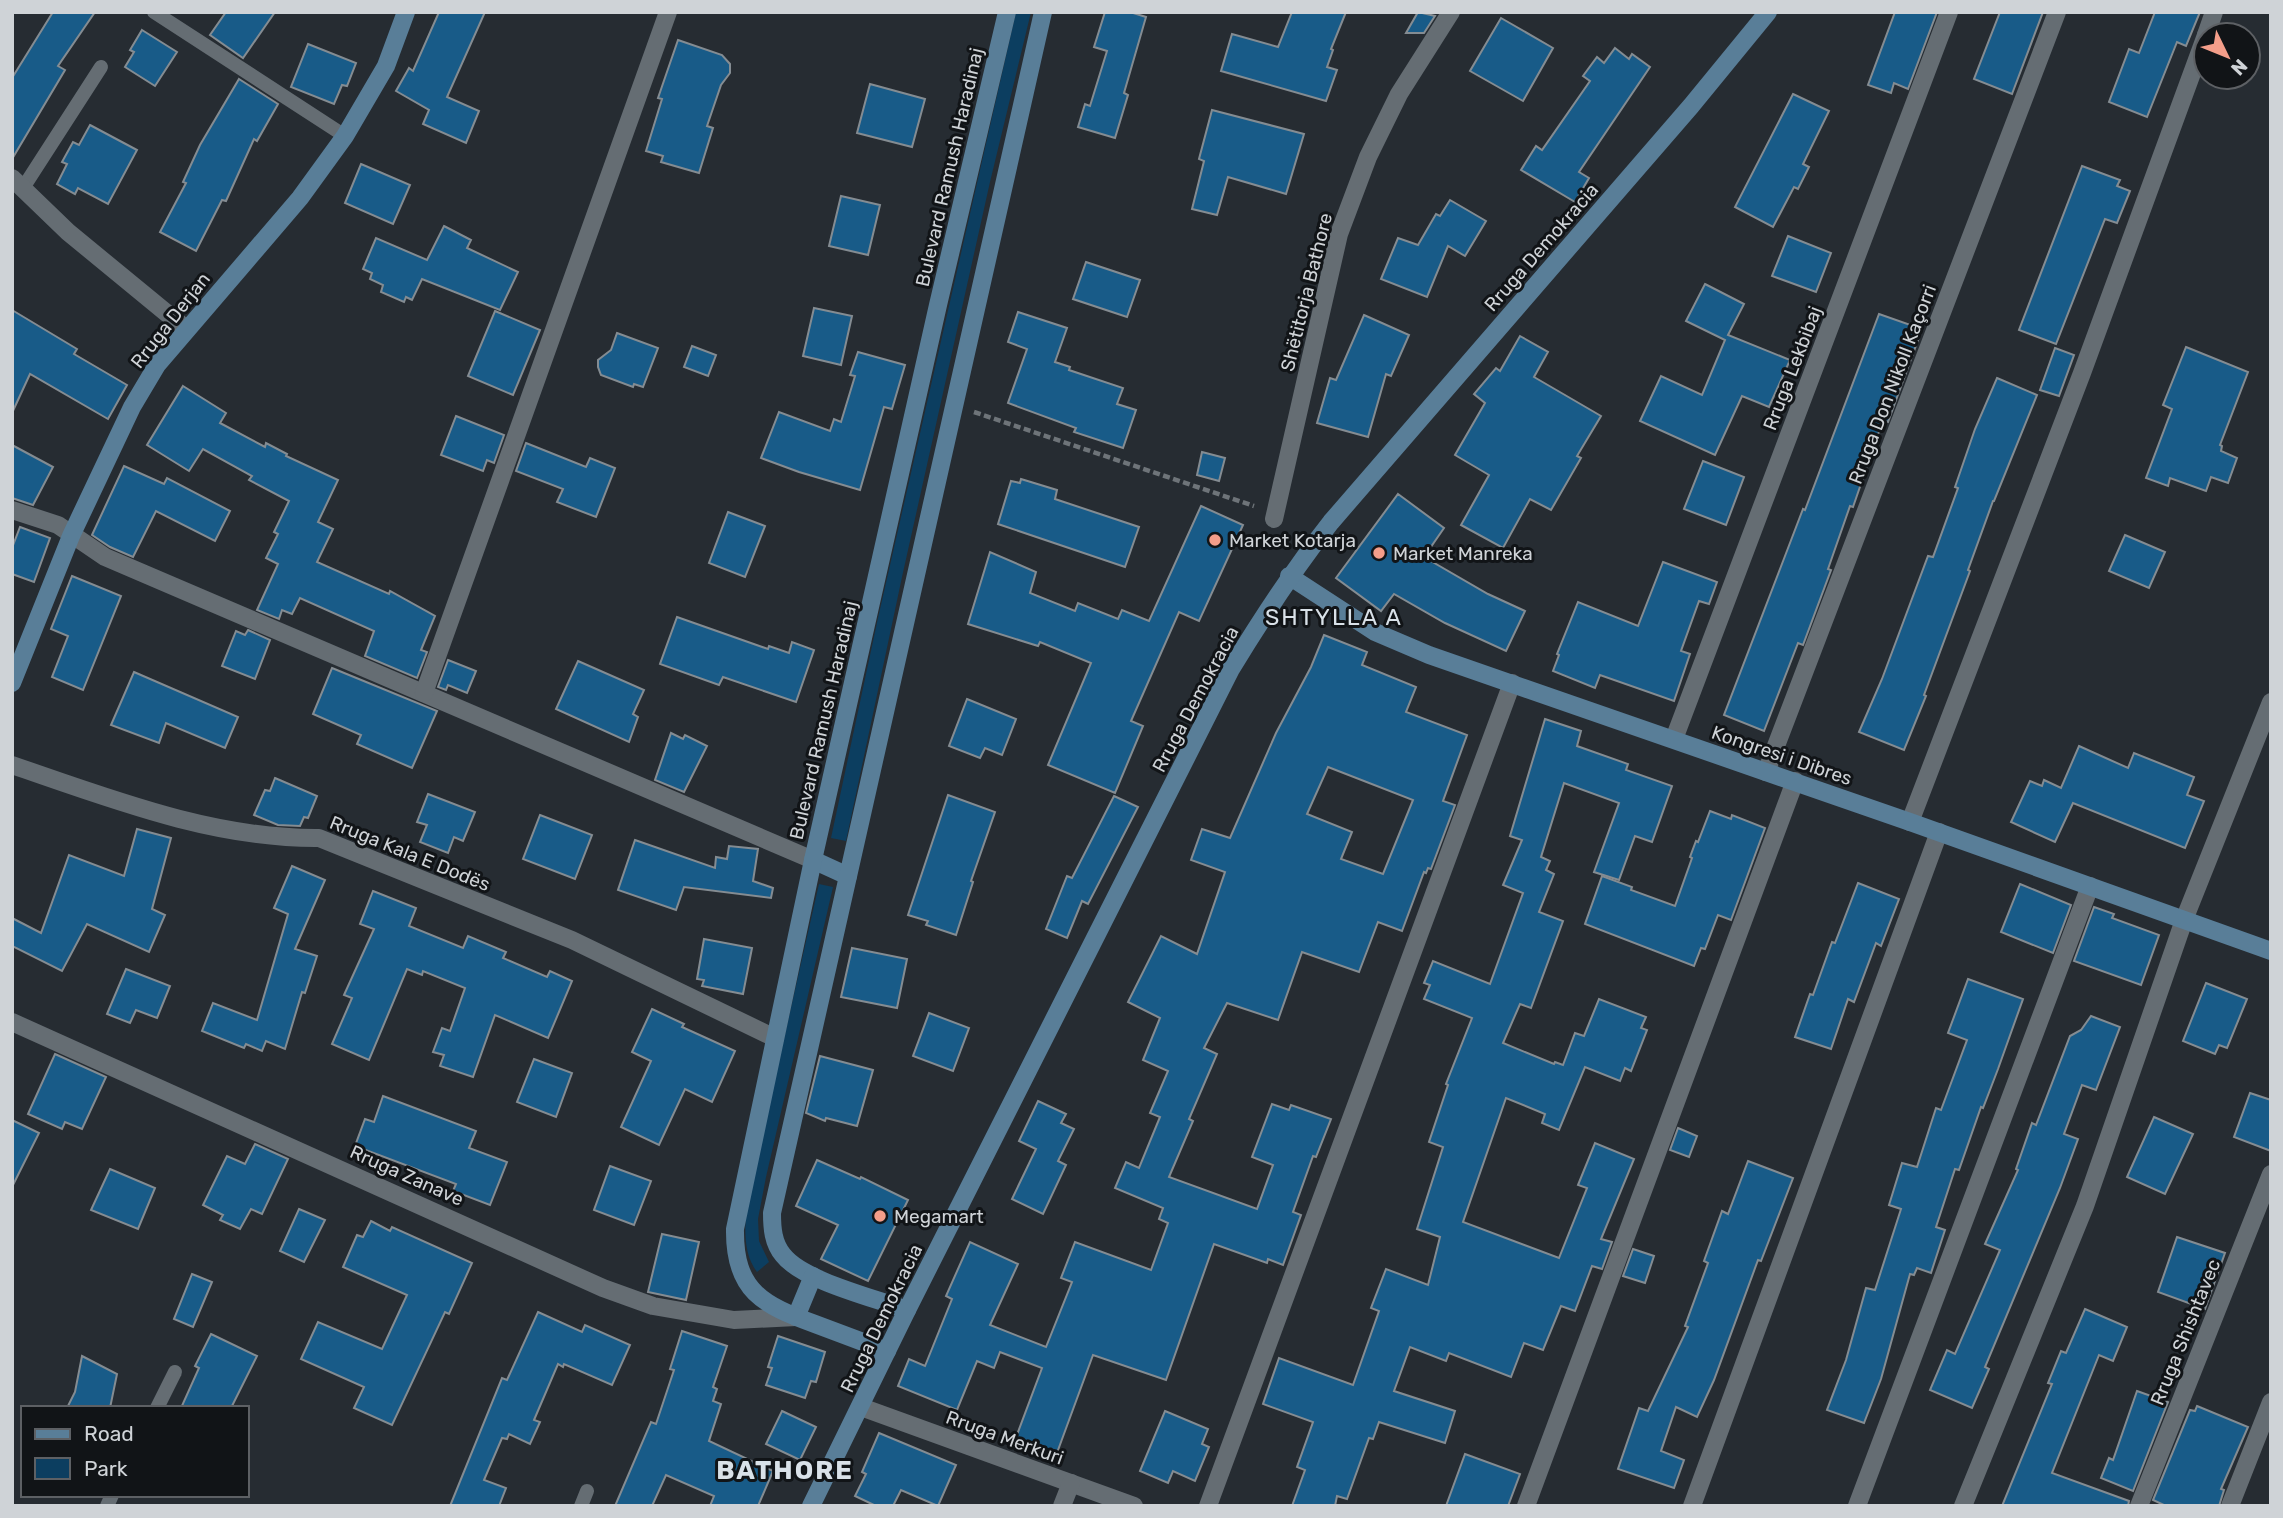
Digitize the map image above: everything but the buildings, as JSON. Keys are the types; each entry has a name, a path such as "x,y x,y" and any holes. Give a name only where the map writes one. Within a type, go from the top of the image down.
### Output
{"street":[{"name":"Rruga Derjan","path":"12,682 71,536 132,407 157,365 300,198 345,136 387,66 406,12"},
{"path":"424,693 668,12"},
{"name":"Bulevard Ramush Haradinaj","path":"887,1351 796,1317 768,1304 756,1295 740,1269 735,1243 736,1216 813,860 1007,12"},
{"path":"907,1310 813,1276 793,1266 781,1253 771,1225 772,1213 1042,12"},
{"name":"Shëtitorja Bathore","path":"1275,519 1339,234 1368,157 1399,94 1451,12"},
{"name":"Rruga Demokracia","path":"811,1506 907,1310 1231,669 1289,576 1331,522 1705,89 1768,12"},
{"name":"Rruga Lekbibaj","path":"1674,739 1949,12"},
{"name":"Rruga Don Nikoll Kaçorri","path":"1766,772 2057,12"},
{"path":"1910,822 2082,373 2192,73"},
{"path":"17,183 68,232 186,329"},
{"path":"12,510 58,525 106,557 848,876"},
{"name":"Kongresi i Dibres","path":"1289,576 1375,632 1429,655 1795,781 2271,951"},
{"path":"1208,1506 1512,683"},
{"path":"1963,1506 2085,1206 2184,920 2271,702"},
{"name":"Rruga Kala E Dodës","path":"12,765 116,801 210,826 281,838 319,838 572,940 775,1038"},
{"path":"1526,1506 1795,781"},
{"path":"1692,1506 1939,832"},
{"path":"1857,1506 2090,886"},
{"name":"Rruga Zanave","path":"12,1022 603,1288 653,1306 734,1320 796,1317"},
{"name":"Rruga Shishtavec","path":"2139,1506 2271,1174"},
{"path":"796,1317 813,1276"},
{"path":"2231,1506 2271,1402"},
{"name":"Rruga Merkuri","path":"861,1406 1134,1506"},
{"path":"1062,1506 1071,1483"}],"lane":[{"path":"155,12 345,136"},
{"path":"17,183 101,67"},
{"path":"158,1406 175,1372"},
{"path":"581,1506 587,1491"}],"path":[{"path":"953,405 1250,503 1275,519"}],"green space":[{"path":"1016,12 1031,12 990,182 846,841 831,838 878,618"},
{"path":"819,884 833,887 758,1219 759,1241 769,1262 757,1272 747,1247 747,1202"}],"place":[{"name":"Market Kotarja","path":"1215,540"},
{"name":"Market Manreka","path":"1379,553"},
{"name":"Megamart","path":"880,1216"}],"district":[{"name":"SHTYLLA A","path":"1334,617"},
{"name":"BATHORE","path":"785,1470"}]}
